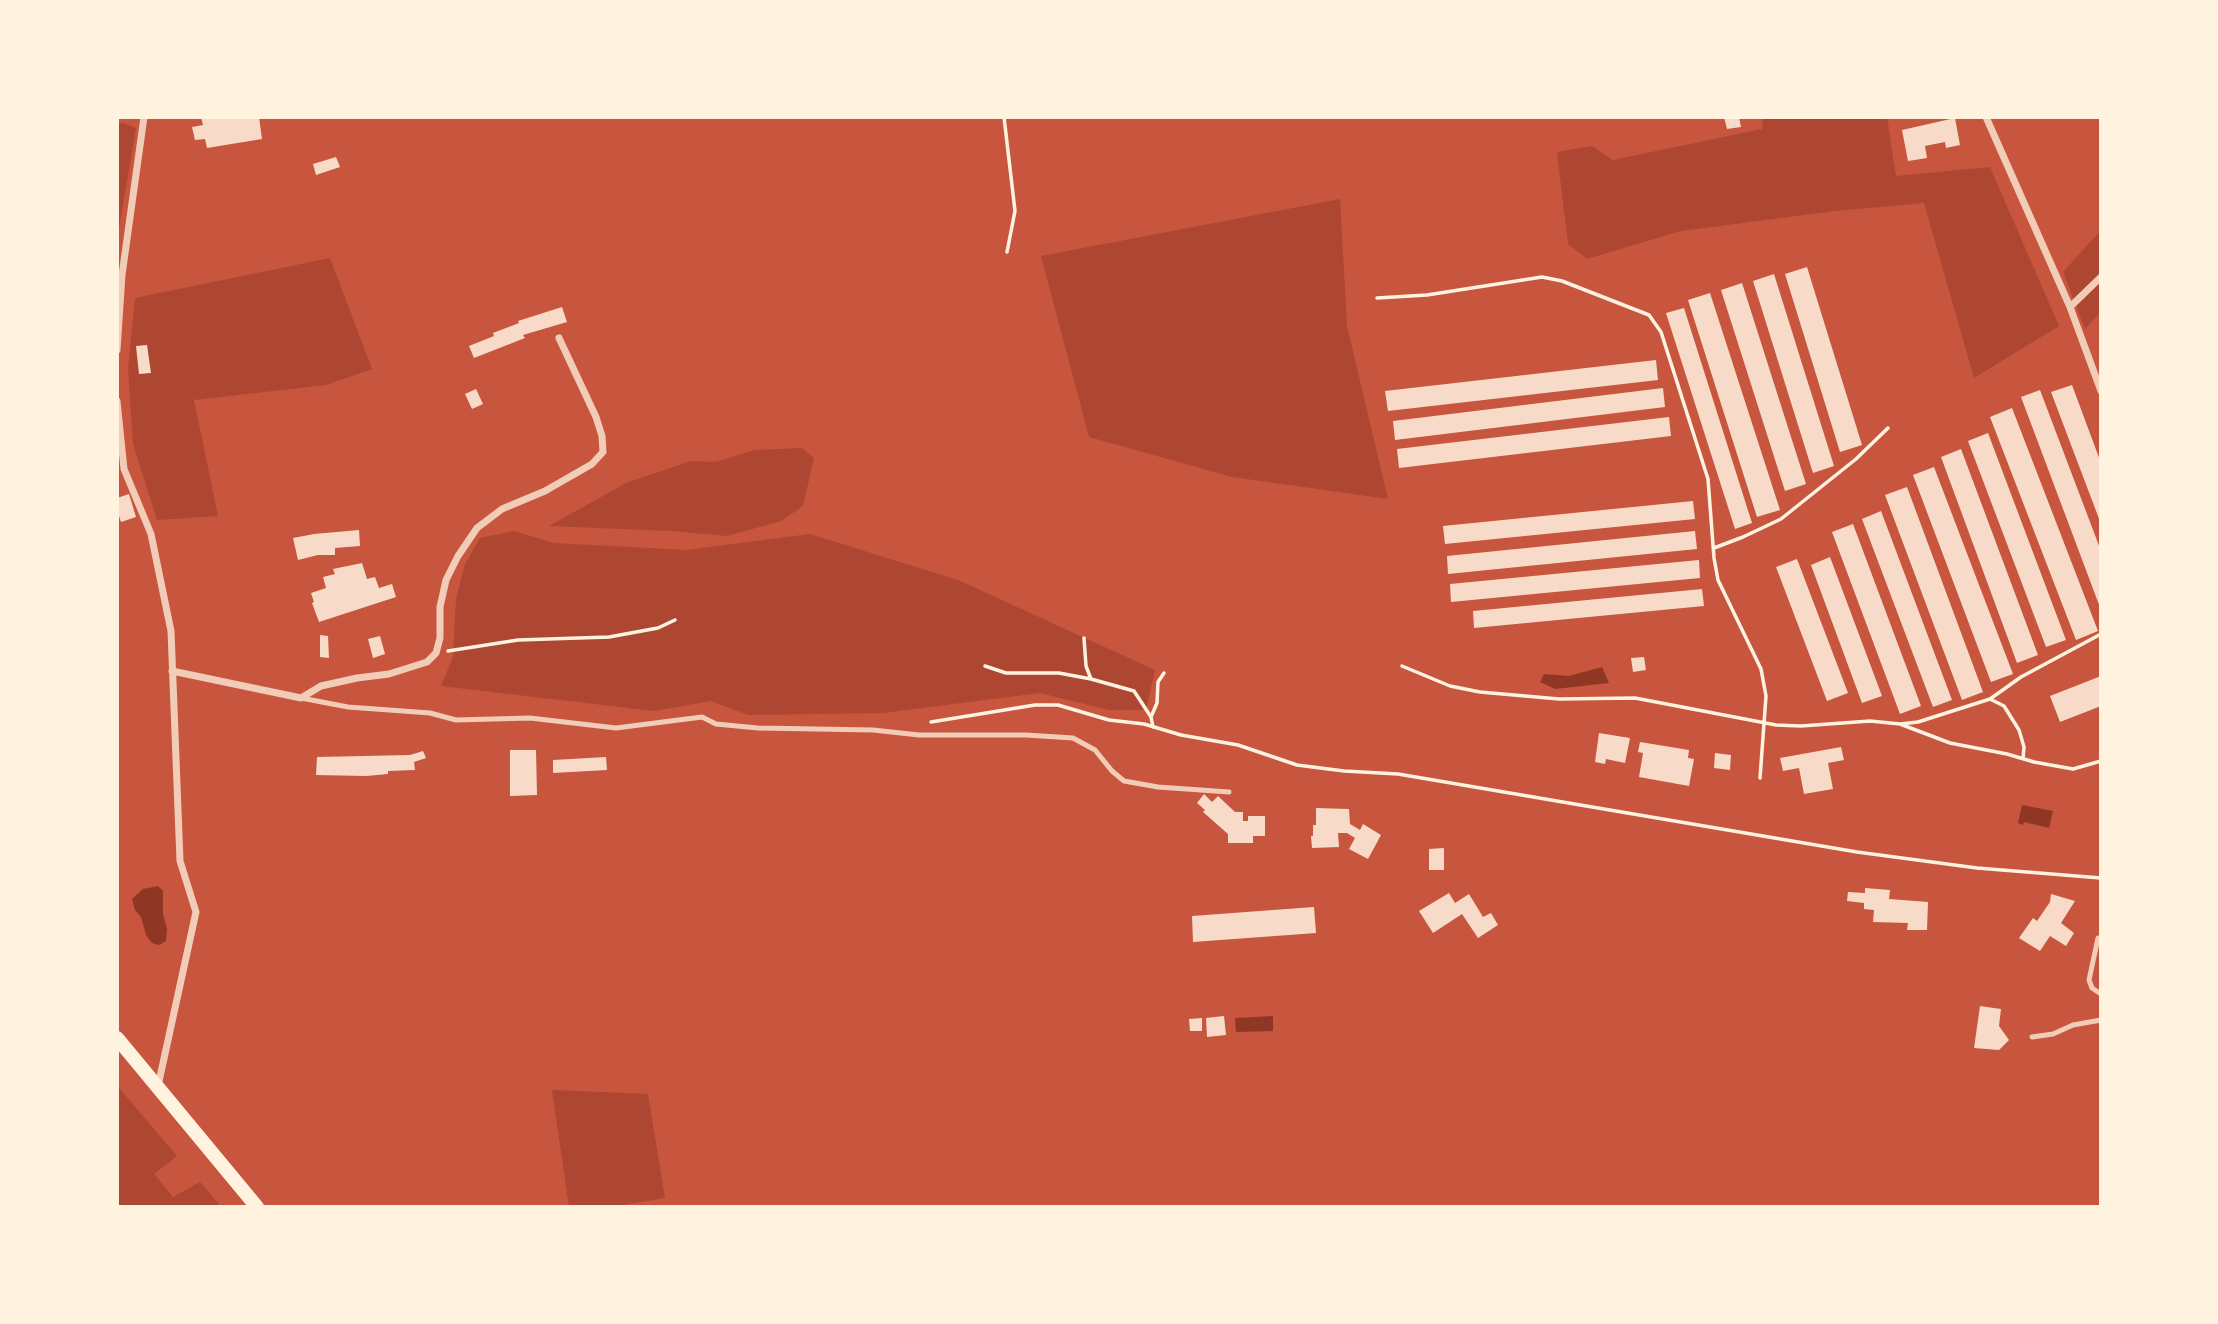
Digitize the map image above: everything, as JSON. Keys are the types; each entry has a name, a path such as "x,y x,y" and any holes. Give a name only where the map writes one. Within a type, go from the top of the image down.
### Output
{"main road":[{"path":"117,1038 257,1207"}],"street":[{"path":"117,350 122,275 144,117"},
{"path":"1986,117 2070,307 2101,391"},
{"path":"2070,307 2101,277"},
{"path":"173,671 301,698 321,686 389,674 427,662 436,653 440,638 440,607 446,580 477,528 502,509 545,491 592,464 603,452 602,436 596,417 559,338"},
{"path":"117,401 124,469 151,534 171,631 180,861 196,912 157,1087"}],"lane":[{"path":"301,698 348,707 430,713 456,720 530,718 616,728 702,717 716,724 758,728 1073,738 1096,750 1112,771 1124,781 1158,787 1229,792"},
{"path":"2098,938 2089,980 2092,988 2101,994"},
{"path":"2032,1037 2053,1034 2073,1025 2101,1020"}],"path":[{"path":"1004,117 1015,211 1007,252"},
{"path":"1377,298 1427,295 1542,277 1562,281 1649,315 1661,332 1708,479 1718,580 1761,668 1766,696 1760,778"},
{"path":"1714,548 1781,519 1856,459 1888,428"},
{"path":"436,653 518,640 609,637 658,628 675,620"},
{"path":"1402,666 1450,686 1480,692 1559,699 1635,698 1765,723 1801,726 1870,721 1900,724 1918,722 1990,699 2021,677 2101,634"},
{"path":"1084,638 1086,666 1091,679"},
{"path":"985,666 1006,673 1059,673 1134,691 1151,716 1153,727"},
{"path":"1151,716 1157,704 1158,682 1164,673"},
{"path":"1990,699 2004,706 2019,730 2024,747 2023,759"},
{"path":"920,724 1035,705 1058,705 1108,720 1238,745 1297,765 1398,774 1870,854 1977,868 2101,878"},
{"path":"1900,724 1950,743 2073,769 2101,761"}],"shaded area":[{"path":"1763,117 1887,117 1896,176 1990,167 2059,326 1974,378 1924,203 1835,211 1681,231 1587,259 1568,244 1557,152 1592,146 1613,160 1762,129"},
{"path":"124,123 136,128 117,240 117,124"},
{"path":"1340,199 1347,326 1388,499 1232,477 1089,437 1041,256"},
{"path":"2101,230 2101,312 2085,329 2063,272"},
{"path":"330,258 372,369 326,385 194,400 218,516 157,520 133,444 128,368 135,298"},
{"path":"802,448 814,458 803,506 781,521 727,536 549,526 626,483 691,461 716,462 754,450"},
{"path":"514,531 554,543 686,550 810,534 958,580 1155,670 1146,710 1109,710 1040,693 883,713 748,715 711,701 654,711 441,686 453,657 456,599 465,564 480,538"},
{"path":"1602,667 1609,683 1555,689 1540,682 1544,674 1569,676"},
{"path":"2022,805 2053,811 2049,828 2018,823"},
{"path":"158,886 163,891 163,914 167,929 166,941 159,945 152,943 146,935 132,899 143,889"},
{"path":"1273,1016 1273,1031 1236,1032 1235,1018"},
{"path":"120,1089 177,1156 154,1174 173,1197 200,1182 219,1204 214,1207 117,1207 117,1090"},
{"path":"552,1090 648,1094 665,1198 611,1207 569,1207"}],"building":[{"path":"201,117 259,117 262,139 207,148 205,139 195,140 192,127 203,125"},
{"path":"1724,117 1739,117 1741,127 1727,129"},
{"path":"1955,118 1960,145 1946,148 1945,142 1925,146 1927,158 1908,161 1902,130"},
{"path":"336,157 340,167 316,175 313,164"},
{"path":"1807,267 1862,445 1840,452 1785,274"},
{"path":"1774,274 1834,466 1813,473 1753,281"},
{"path":"1742,283 1806,484 1785,491 1721,290"},
{"path":"1710,293 1780,510 1757,517 1688,300"},
{"path":"562,307 567,322 523,335 525,338 474,358 469,346 494,336 493,333 519,323 518,321"},
{"path":"1684,308 1752,523 1735,529 1666,313"},
{"path":"147,345 151,373 139,374 136,346"},
{"path":"1656,360 1658,380 1388,411 1385,391"},
{"path":"2072,385 2101,463 2101,524 2051,392"},
{"path":"1663,388 1665,407 1395,440 1393,421"},
{"path":"476,389 483,404 472,409 465,394"},
{"path":"2040,390 2101,551 2101,610 2021,397"},
{"path":"2012,408 2098,631 2076,640 1990,417"},
{"path":"1669,417 1671,436 1399,468 1397,449"},
{"path":"1988,433 2066,640 2046,647 1968,441"},
{"path":"1961,449 2038,655 2017,663 1941,457"},
{"path":"1934,467 2013,674 1991,682 1913,475"},
{"path":"1907,487 1983,692 1962,700 1885,495"},
{"path":"129,494 136,517 121,522 117,498"},
{"path":"1693,501 1695,519 1445,544 1443,526"},
{"path":"1881,511 1952,700 1933,707 1862,519"},
{"path":"1853,524 1921,706 1900,714 1832,532"},
{"path":"359,530 360,546 335,548 335,555 318,555 298,560 293,538"},
{"path":"1695,531 1697,549 1448,574 1447,556"},
{"path":"1830,557 1882,696 1862,703 1811,565"},
{"path":"1797,559 1848,693 1827,701 1776,567"},
{"path":"1699,560 1700,578 1451,602 1450,584"},
{"path":"362,563 367,579 375,577 379,588 392,584 396,597 319,622 311,593 326,588 323,577 335,574 333,569"},
{"path":"1702,589 1704,606 1474,628 1473,611"},
{"path":"320,635 328,636 329,658 320,657"},
{"path":"380,636 385,654 373,658 368,639"},
{"path":"1644,657 1646,670 1633,672 1631,658"},
{"path":"2101,676 2101,706 2060,722 2050,696"},
{"path":"1599,733 1630,738 1625,763 1606,759 1605,764 1595,762"},
{"path":"1640,742 1689,750 1688,758 1694,759 1689,786 1639,777 1643,753 1638,752"},
{"path":"1841,747 1844,760 1828,763 1833,789 1804,794 1799,768 1783,771 1780,758"},
{"path":"510,750 536,750 537,795 510,796"},
{"path":"423,751 426,758 414,762 415,770 388,771 388,774 366,776 316,775 317,757 410,755"},
{"path":"1715,753 1731,755 1730,770 1714,768"},
{"path":"606,757 607,770 553,773 553,760"},
{"path":"1204,794 1212,802 1218,796 1235,812 1243,812 1243,821 1248,821 1248,816 1265,816 1265,836 1253,836 1253,843 1228,843 1228,834 1203,812 1205,810 1197,803"},
{"path":"1316,808 1349,809 1350,824 1360,830 1363,824 1381,835 1368,859 1349,849 1355,838 1347,833 1338,833 1339,847 1312,848 1311,836 1313,825 1316,825"},
{"path":"1444,848 1444,870 1429,870 1429,849"},
{"path":"1865,888 1890,890 1889,899 1928,902 1927,930 1907,930 1908,923 1873,922 1874,910 1864,909 1864,903 1847,901 1848,892 1865,893"},
{"path":"1449,893 1455,903 1469,894 1483,917 1491,913 1498,925 1478,938 1462,914 1433,933 1419,911"},
{"path":"2051,894 2075,901 2061,923 2074,933 2066,946 2050,936 2040,951 2019,938 2033,918 2037,921 2050,902"},
{"path":"1314,907 1316,933 1193,942 1192,916"},
{"path":"1980,1006 2001,1009 1999,1026 2009,1040 1999,1050 1974,1048"},
{"path":"1224,1016 1226,1035 1207,1037 1206,1018"},
{"path":"1202,1018 1202,1031 1190,1031 1189,1019"}]}
